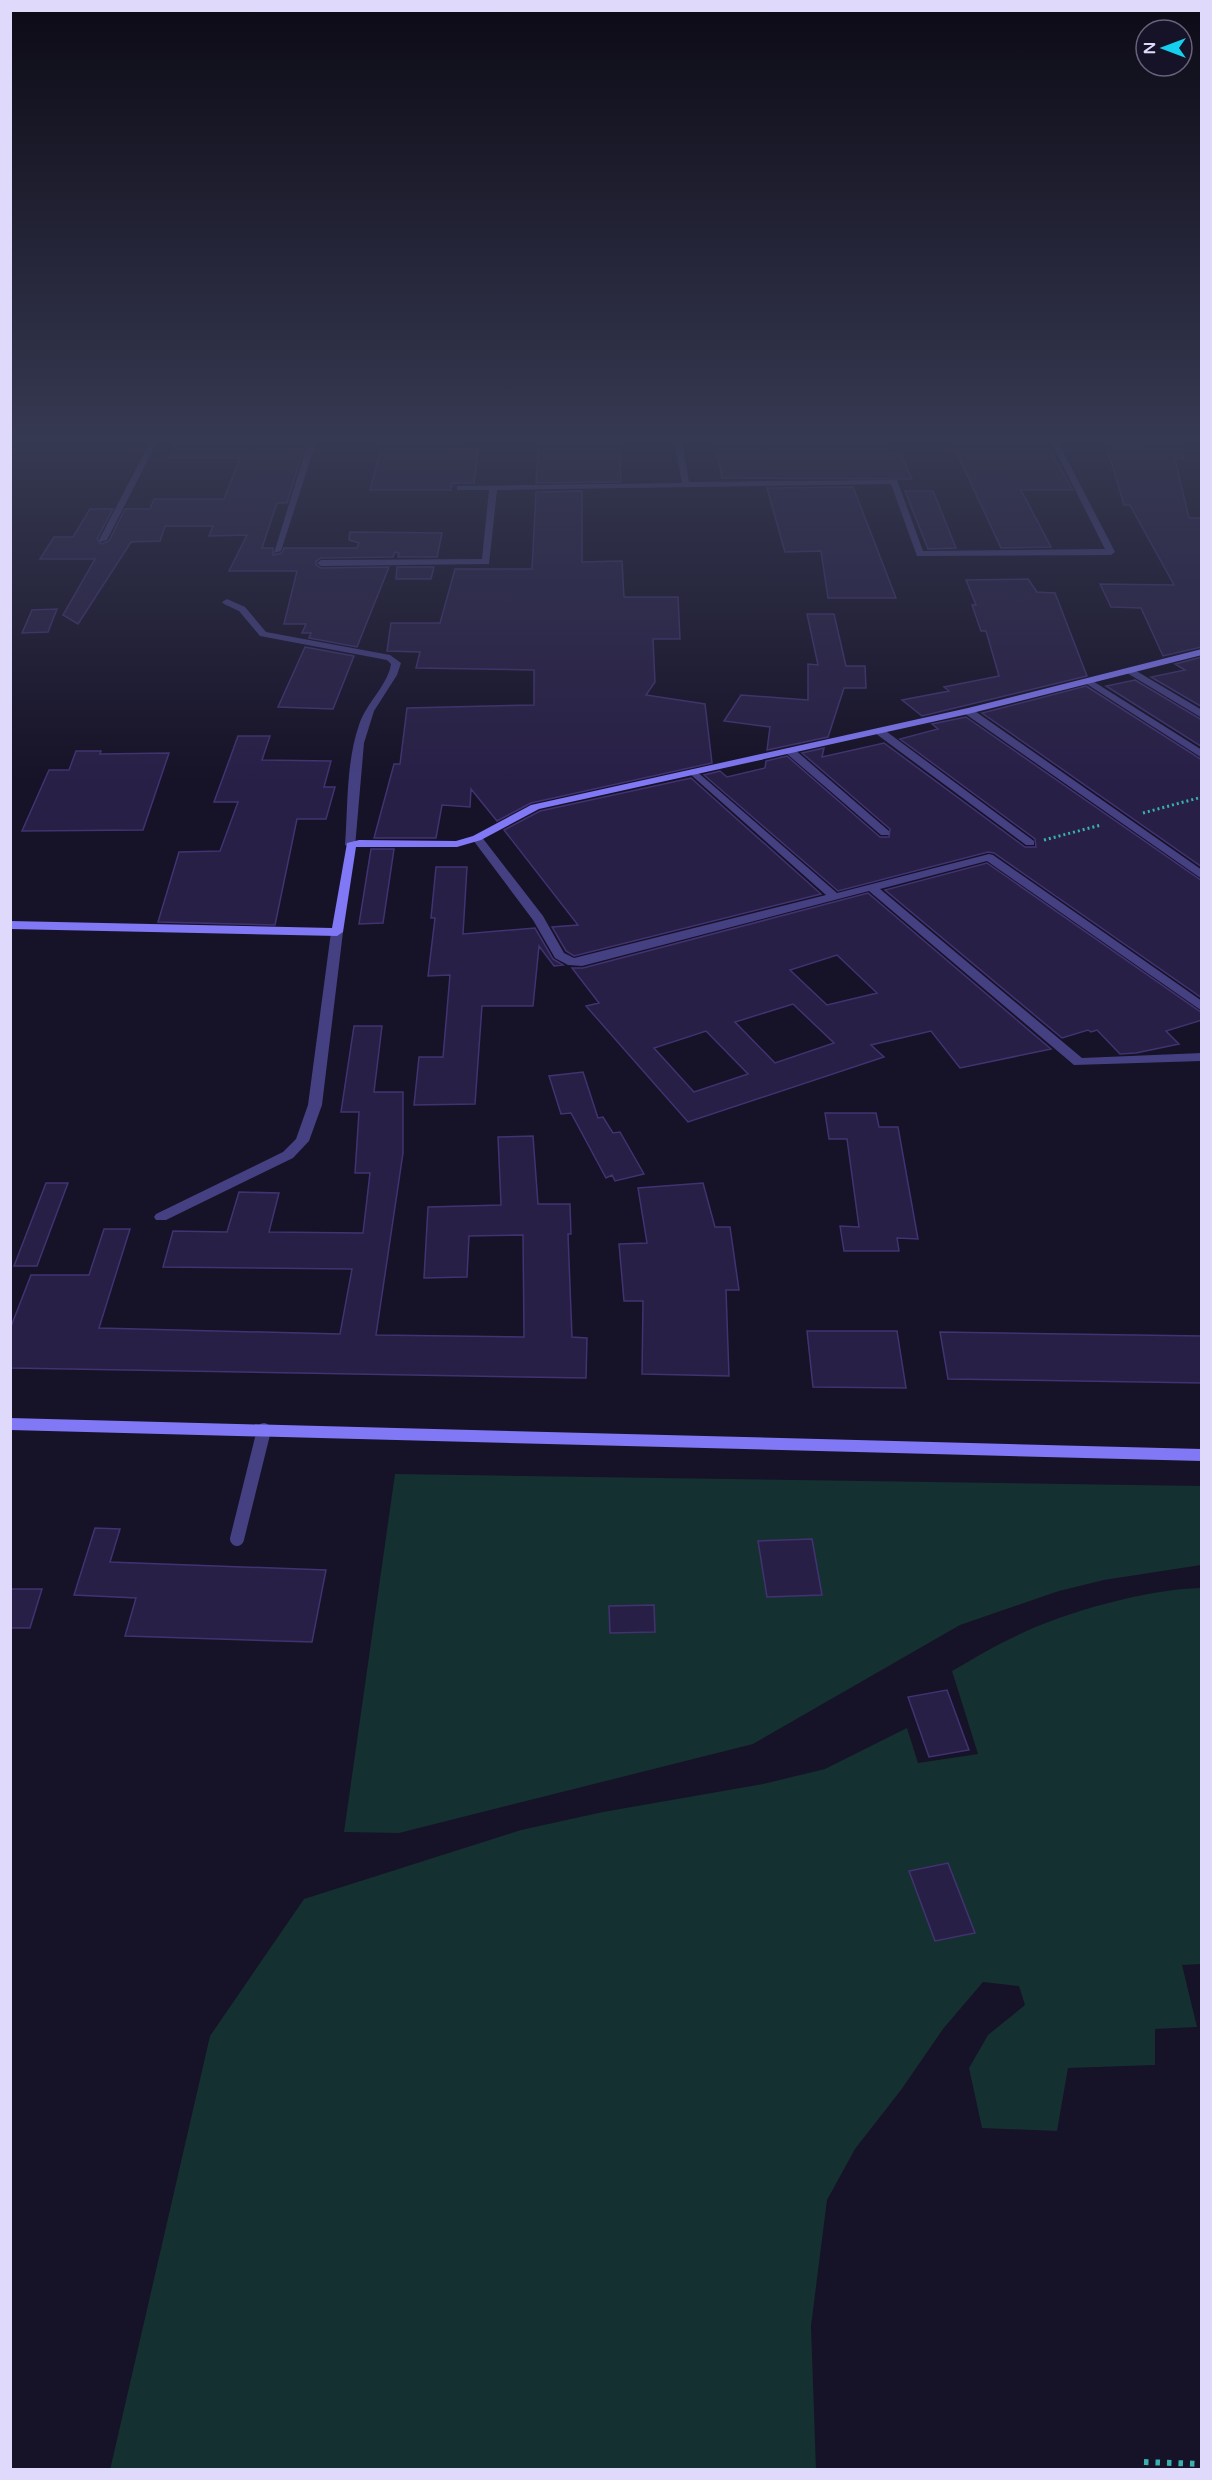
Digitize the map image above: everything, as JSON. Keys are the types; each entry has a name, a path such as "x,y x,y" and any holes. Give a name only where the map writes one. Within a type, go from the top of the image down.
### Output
{"street":[{"path":"321,563 486,561 487,552"},
{"path":"920,552 921,554 1111,552"},
{"path":"161,1217 288,1155 302,1141 315,1105 337,932 351,845 360,735 375,698 396,670 396,663 390,658 263,634 237,604 227,602"},
{"path":"351,845 359,843 457,843 477,838 535,807 968,711 1202,652"},
{"path":"1130,671 1202,715"},
{"path":"1088,681 1202,755"},
{"path":"968,711 1202,876"},
{"path":"879,731 1030,843"},
{"path":"790,751 885,833"},
{"path":"694,772 834,896"},
{"path":"477,838 539,919 559,955 572,962 582,962 989,857 1202,1007"},
{"path":"871,887 1079,1062 1202,1057"},
{"path":"10,925 337,932"},
{"path":"11,1424 1202,1455"}],"lane":[{"path":"237,1539 264,1430"}],"path":[{"path":"1030,843 1202,797"},
{"path":"1144,2462 1202,2464"}],"green space":[{"path":"395,1474 1201,1486 1201,1565 1104,1580 1059,1591 960,1625 753,1744 399,1833 344,1832"},
{"path":"1201,1588 1201,1964 1182,1965 1197,2027 1155,2029 1155,2065 1068,2068 1057,2131 982,2128 969,2068 988,2035 1025,2005 1019,1986 983,1982 943,2029 901,2090 855,2149 827,2200 811,2326 816,2469 110,2470 210,2036 304,1899 521,1830 603,1812 763,1784 825,1769 907,1728 918,1763 978,1754 952,1671 1016,1636 1082,1611 1132,1597"}],"building":[{"path":"45,552 125,552 78,624 63,615 95,559 40,559"},
{"path":"239,552 273,552 273,555 283,552 438,552 437,557 398,557 399,553 395,552 393,557 321,558 316,561 316,565 321,568 389,567 357,647 309,638 311,633 302,633 306,624 284,624 297,571 229,571"},
{"path":"533,552 582,552 582,562 622,561 624,597 678,597 680,639 653,639 655,682 646,695 705,704 712,763 531,803 497,821 471,789 470,807 442,805 436,838 374,838 394,764 400,764 407,708 534,705 534,670 416,668 420,652 387,651 391,623 440,623 455,569 532,569"},
{"path":"821,552 878,552 896,598 828,598"},
{"path":"1156,552 1202,552 1202,647 1163,656 1141,608 1111,607 1100,584 1174,585"},
{"path":"397,567 434,567 431,579 396,579"},
{"path":"1028,579 1037,592 1055,593 1087,676 922,716 902,700 949,691 944,687 999,676 986,631 981,631 972,605 976,605 966,580"},
{"path":"57,609 48,632 22,633 32,610"},
{"path":"807,614 834,614 846,666 865,666 866,688 844,688 828,737 767,750 770,727 724,721 741,695 808,700 808,664 818,665"},
{"path":"305,647 354,656 333,709 278,707"},
{"path":"1202,657 1202,707 1151,677 1185,670 1175,664"},
{"path":"1135,680 1202,720 1202,747 1106,686"},
{"path":"1086,686 1202,760 1202,867 982,713"},
{"path":"966,717 1202,881 1202,998 994,853 988,852 838,891 704,775 720,771 727,777 765,768 766,761 787,756 880,837 889,837 890,829 802,753 824,748 822,757 884,743 1025,847 1036,847 1035,839 900,739 938,729 932,724"},
{"path":"238,736 270,736 262,760 331,761 324,787 335,787 326,819 297,819 275,925 158,922 179,852 220,851 238,802 214,802"},
{"path":"76,751 101,751 100,754 169,753 143,830 22,831 49,770 69,770"},
{"path":"691,778 821,894 574,956 566,951 552,927 578,925 504,830 540,811"},
{"path":"371,849 394,849 383,923 359,924"},
{"path":"987,863 1202,1013 1202,1020 1166,1031 1179,1044 1136,1053 1120,1054 1097,1030 1091,1032 1088,1030 1062,1038 885,890"},
{"path":"436,867 467,867 463,934 535,928 553,959 563,965 554,966 539,946 533,1006 482,1006 475,1104 414,1105 419,1057 443,1057 450,975 428,976 435,918 431,918"},
{"path":"868,893 1051,1049 960,1068 931,1031 871,1045 884,1057 688,1122 586,1006 599,1003 572,968 583,968","holes":["837,955 877,993 827,1005 790,970","793,1004 834,1043 775,1063 735,1022","706,1031 748,1074 694,1092 654,1048"]},
{"path":"354,1026 382,1026 374,1092 403,1092 403,1153 376,1335 524,1337 523,1235 469,1236 467,1277 424,1278 428,1207 501,1205 498,1137 533,1136 538,1204 570,1204 571,1234 568,1234 572,1337 587,1338 586,1378 10,1368 10,1329 31,1275 89,1275 104,1229 130,1229 99,1328 340,1334 352,1269 163,1267 173,1231 227,1232 239,1192 279,1193 269,1232 363,1233 370,1173 355,1173 359,1112 341,1112"},
{"path":"583,1072 598,1118 603,1117 613,1133 620,1132 644,1174 615,1181 612,1175 606,1178 571,1113 561,1114 549,1076"},
{"path":"825,1113 876,1113 879,1127 898,1127 918,1239 897,1238 899,1251 844,1251 840,1226 859,1227 847,1139 829,1139"},
{"path":"46,1183 68,1183 37,1266 14,1266"},
{"path":"703,1183 715,1227 730,1227 739,1290 726,1290 729,1376 642,1374 643,1301 624,1301 619,1244 647,1243 638,1188"},
{"path":"807,1331 897,1331 906,1388 813,1387"},
{"path":"940,1332 1202,1336 1202,1383 948,1379"},
{"path":"95,1528 120,1529 110,1562 326,1570 312,1642 125,1636 136,1598 74,1595"},
{"path":"812,1539 822,1595 767,1597 758,1541"},
{"path":"10,1589 42,1589 30,1628 10,1628"},
{"path":"654,1605 655,1632 610,1633 609,1606"},
{"path":"947,1690 969,1750 929,1757 908,1697"},
{"path":"948,1863 975,1933 935,1941 909,1871"}]}
